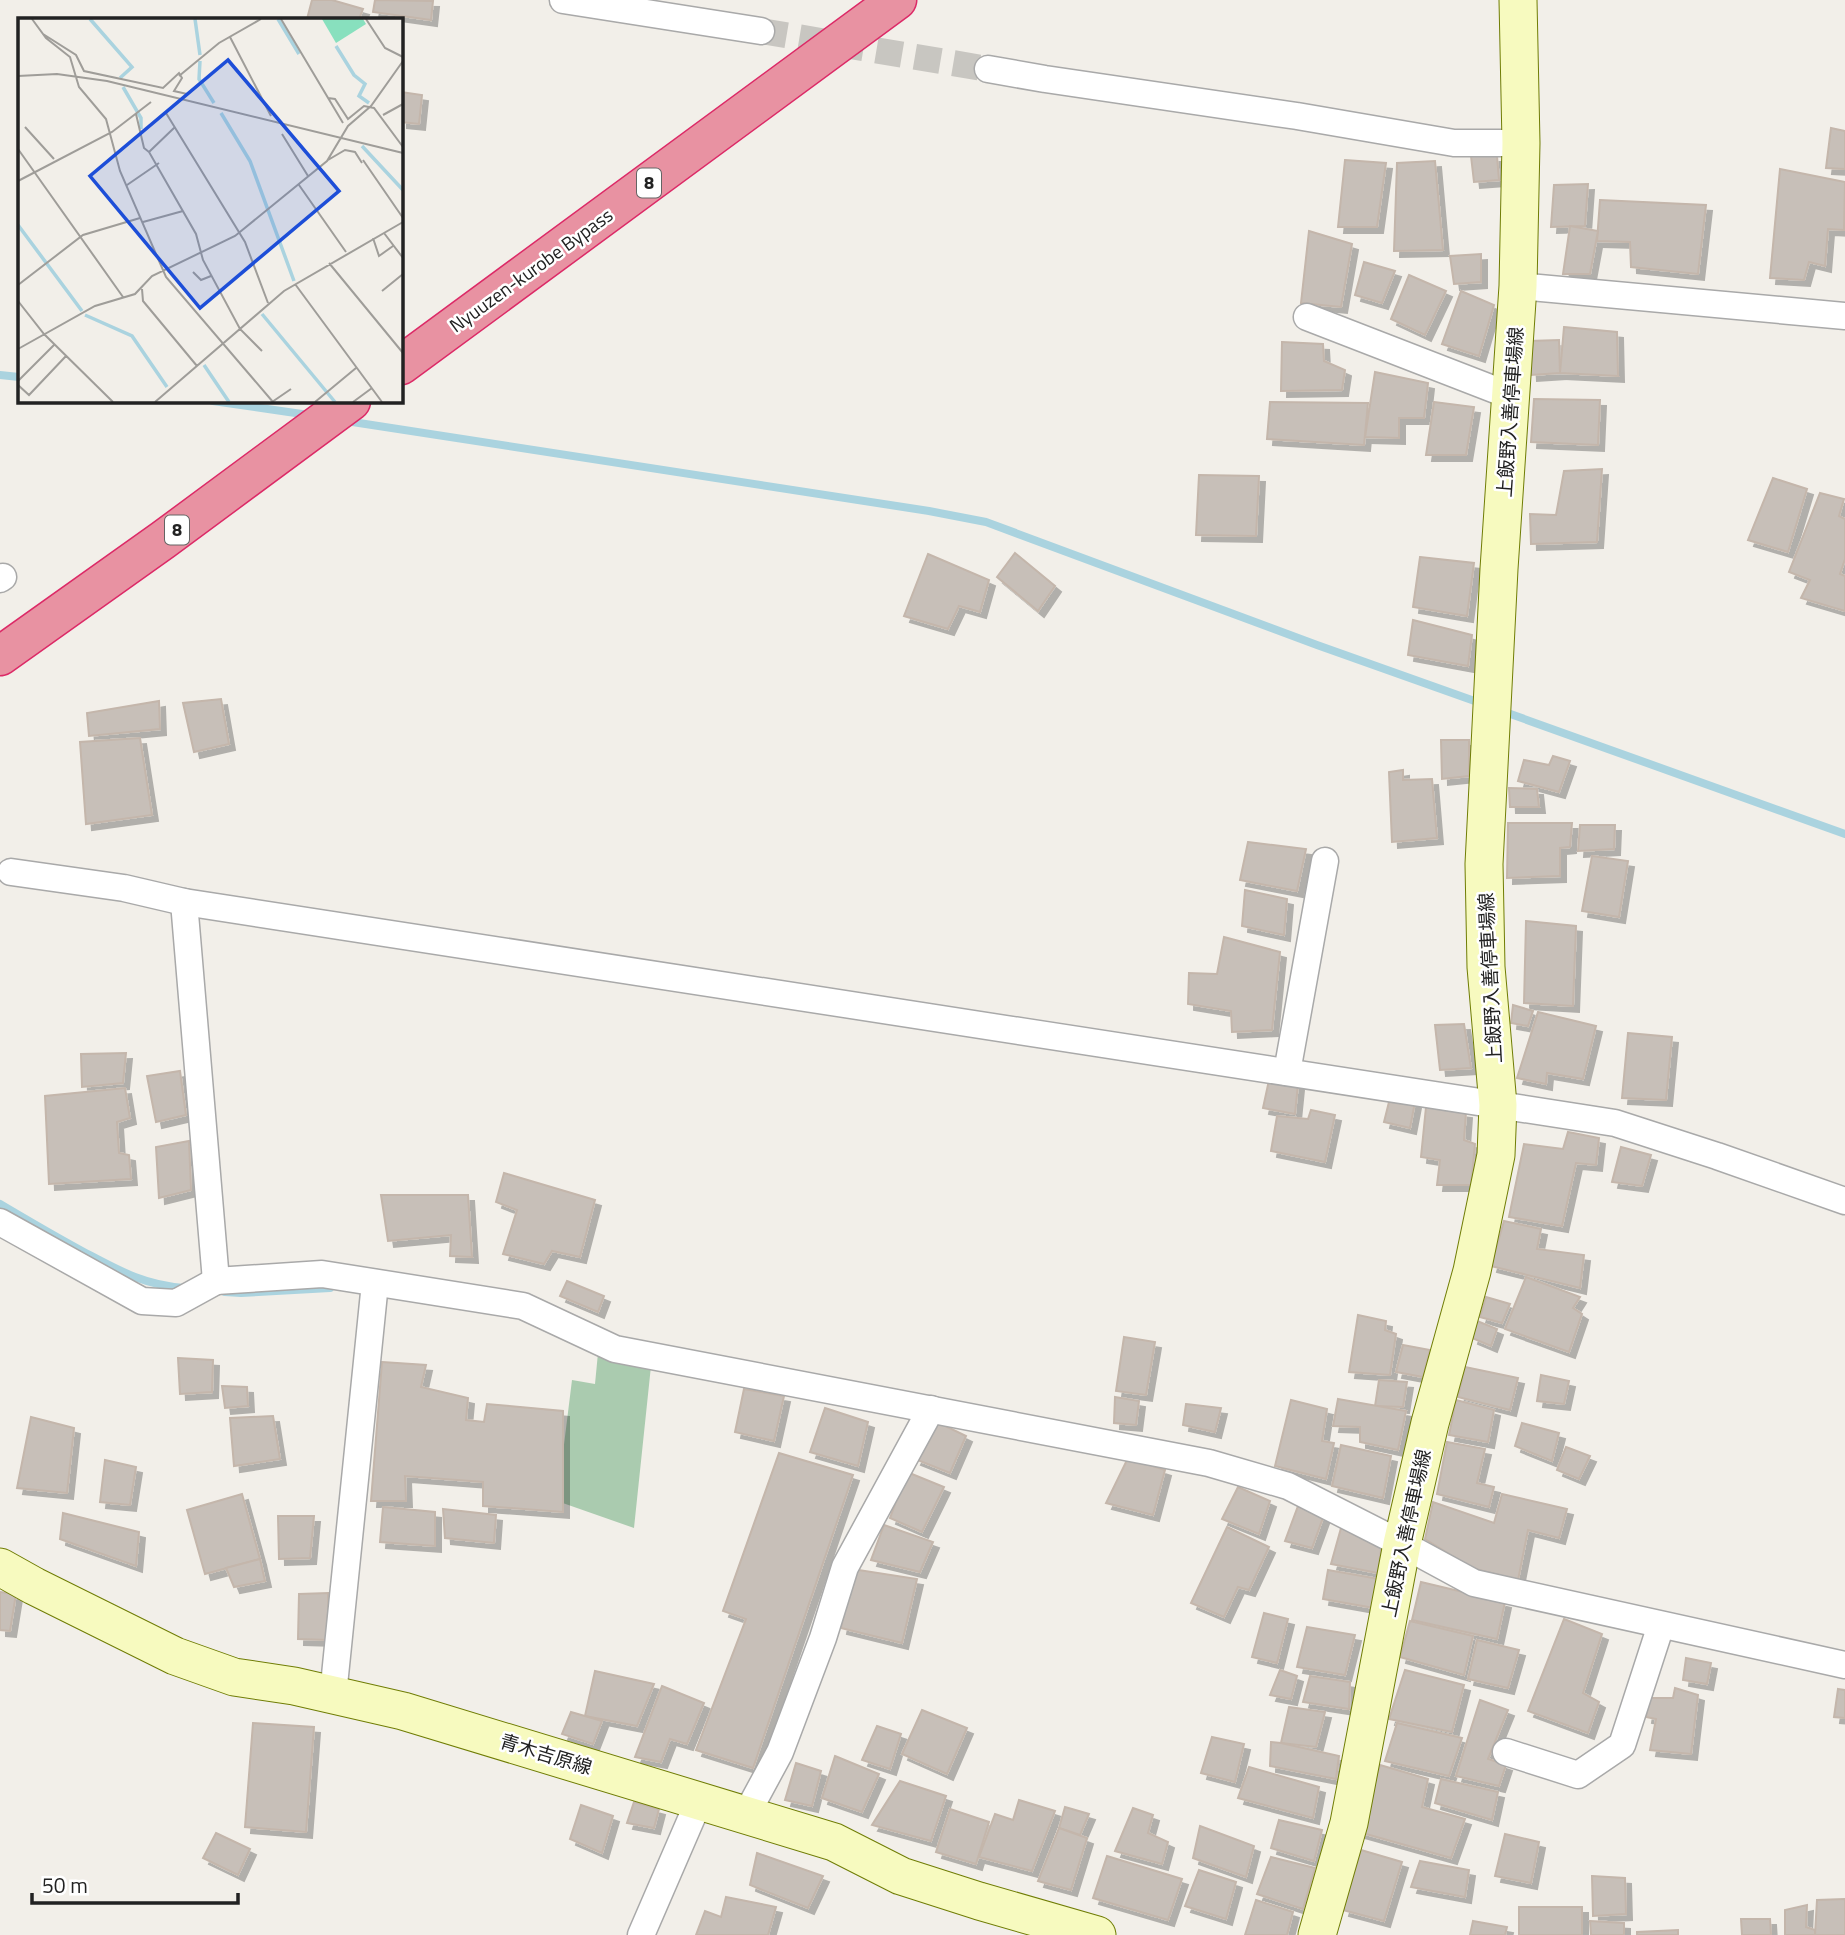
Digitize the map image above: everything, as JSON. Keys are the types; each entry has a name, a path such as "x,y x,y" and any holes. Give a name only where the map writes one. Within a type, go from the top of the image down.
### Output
{"highway":[{"name":"Nyuuzen-kurobe Bypass","path":"402,364 897,0"},
{"name":"8","path":"0,656 350,402"}],"main road":[{"name":"上飯野入善停車場線","path":"1317,1935 1349,1823 1402,1544 1430,1423 1472,1271 1496,1155 1498,1105 1486,968 1484,864 1499,569 1518,286 1521,143 1518,0"},
{"name":"青木吉原線","path":"0,1567 175,1656 234,1677 294,1686 403,1711 834,1842 901,1876 1097,1935"}],"street":[{"path":"563,0 761,31"},
{"path":"988,69 1454,143 1521,143"},
{"path":"1518,286 1845,316"},
{"path":"1307,317 1511,396"},
{"path":"1287,1072 1325,861"},
{"path":"11,872 124,888 184,902 1615,1123 1845,1200"},
{"path":"184,902 216,1281"},
{"path":"0,1222 142,1301 176,1303 216,1281 323,1274 523,1306 615,1349 1209,1462 1288,1486 1474,1583 1845,1665"},
{"path":"333,1695 375,1283"},
{"path":"746,1815 780,1752 823,1638 845,1567 931,1409"},
{"path":"1506,1752 1578,1775 1622,1745 1661,1625"},
{"path":"641,1935 699,1801"}],"green space":[{"path":"598,1353 651,1366 634,1528 557,1501 572,1380 595,1384"}],"building":[{"path":"312,0 332,0 363,9 359,18 307,18"},
{"path":"375,0 433,1 431,20 373,12"},
{"path":"402,92 422,95 419,124 402,122"},
{"path":"1831,128 1845,131 1845,169 1826,168"},
{"path":"1471,156 1497,156 1499,180 1474,182"},
{"path":"1345,160 1386,163 1377,227 1338,227"},
{"path":"1435,161 1443,250 1394,251 1397,163"},
{"path":"1780,169 1845,182 1844,230 1828,229 1825,266 1809,262 1804,280 1770,278"},
{"path":"1588,184 1585,226 1551,227 1554,185"},
{"path":"1600,200 1706,205 1698,274 1631,267 1630,242 1597,241"},
{"path":"1570,226 1598,231 1590,274 1563,274"},
{"path":"1309,231 1352,244 1341,307 1301,303"},
{"path":"1481,254 1481,282 1454,284 1450,256"},
{"path":"1364,262 1395,271 1382,303 1355,295"},
{"path":"1409,275 1446,291 1425,335 1391,319"},
{"path":"1461,291 1494,305 1479,356 1442,344"},
{"path":"1564,327 1617,332 1618,376 1560,373"},
{"path":"1559,340 1560,373 1531,375 1529,341"},
{"path":"1282,342 1323,344 1324,361 1345,370 1342,390 1281,391"},
{"path":"1375,372 1428,383 1424,418 1399,418 1399,438 1365,437"},
{"path":"1534,399 1600,400 1598,445 1531,442"},
{"path":"1270,402 1368,403 1364,445 1267,439"},
{"path":"1434,402 1474,407 1466,455 1426,455"},
{"path":"1602,469 1597,542 1531,544 1530,514 1556,515 1564,471"},
{"path":"1199,475 1259,476 1256,536 1196,535"},
{"path":"1773,478 1807,489 1788,552 1748,540"},
{"path":"1820,493 1844,499 1839,516 1845,519 1845,559 1840,574 1845,576 1845,611 1801,598 1810,580 1789,572"},
{"path":"1015,553 1055,586 1038,611 997,577"},
{"path":"928,554 989,580 980,612 959,606 948,629 904,616"},
{"path":"1420,557 1474,563 1467,616 1413,607"},
{"path":"1413,620 1472,635 1468,666 1408,655"},
{"path":"221,699 229,744 194,752 183,703"},
{"path":"159,701 160,729 89,736 87,713"},
{"path":"140,738 152,815 86,824 80,742"},
{"path":"1441,740 1469,740 1469,776 1442,779"},
{"path":"1553,756 1570,761 1559,792 1518,781 1524,760 1549,765"},
{"path":"1403,770 1403,780 1432,779 1437,838 1392,842 1389,772"},
{"path":"1509,788 1537,789 1539,807 1510,807"},
{"path":"1508,823 1572,823 1570,847 1560,848 1560,876 1507,878"},
{"path":"1580,825 1615,825 1614,849 1578,851"},
{"path":"1248,842 1306,849 1297,891 1240,880"},
{"path":"1592,856 1628,861 1619,917 1582,911"},
{"path":"1245,890 1287,899 1284,935 1242,926"},
{"path":"1526,921 1576,926 1573,1006 1524,1003"},
{"path":"1224,937 1280,952 1272,1030 1232,1032 1231,1011 1188,1004 1189,973 1217,974"},
{"path":"1513,1005 1533,1011 1528,1026 1511,1023"},
{"path":"1538,1012 1596,1026 1583,1079 1547,1073 1546,1084 1517,1078"},
{"path":"1464,1024 1471,1068 1440,1070 1435,1025"},
{"path":"1628,1033 1672,1037 1666,1100 1622,1098"},
{"path":"126,1053 123,1083 82,1087 81,1054"},
{"path":"180,1071 186,1115 156,1122 147,1076"},
{"path":"1269,1080 1298,1084 1295,1114 1263,1108"},
{"path":"125,1088 130,1118 117,1122 119,1153 129,1155 131,1179 49,1184 45,1096"},
{"path":"1390,1098 1415,1102 1410,1128 1384,1122"},
{"path":"1426,1107 1466,1112 1464,1140 1475,1144 1471,1185 1437,1185 1440,1160 1421,1157"},
{"path":"1311,1110 1335,1115 1325,1162 1271,1151 1277,1116 1308,1119"},
{"path":"1568,1132 1599,1138 1596,1165 1576,1163 1562,1226 1509,1217 1524,1144 1563,1149"},
{"path":"189,1141 191,1190 159,1198 156,1147"},
{"path":"1621,1147 1651,1155 1642,1186 1612,1182"},
{"path":"504,1173 595,1200 580,1257 552,1251 544,1264 503,1254 517,1210 496,1202"},
{"path":"381,1195 468,1195 472,1257 450,1256 451,1235 388,1241"},
{"path":"1504,1221 1541,1229 1537,1249 1584,1255 1580,1288 1491,1266"},
{"path":"1526,1277 1580,1297 1573,1308 1582,1314 1569,1352 1505,1329"},
{"path":"567,1281 604,1296 598,1312 560,1296"},
{"path":"1486,1297 1510,1304 1502,1323 1480,1317"},
{"path":"1358,1315 1386,1321 1385,1330 1396,1334 1390,1375 1349,1372"},
{"path":"1477,1321 1497,1329 1491,1346 1472,1338"},
{"path":"1124,1337 1155,1342 1146,1395 1116,1391"},
{"path":"1403,1345 1430,1350 1423,1377 1396,1372"},
{"path":"178,1358 213,1360 212,1392 180,1394"},
{"path":"382,1362 426,1365 421,1387 468,1398 466,1420 484,1422 487,1404 563,1411 563,1512 483,1506 483,1482 405,1476 406,1501 371,1501"},
{"path":"1465,1367 1518,1378 1510,1410 1458,1397"},
{"path":"1541,1375 1569,1381 1564,1404 1537,1401"},
{"path":"1379,1380 1407,1382 1403,1407 1375,1406"},
{"path":"222,1386 247,1387 248,1406 225,1408"},
{"path":"744,1389 784,1396 774,1441 735,1432"},
{"path":"1115,1397 1139,1401 1136,1425 1114,1423"},
{"path":"1338,1399 1406,1411 1398,1450 1360,1442 1360,1427 1333,1426"},
{"path":"1291,1400 1327,1409 1322,1441 1334,1443 1326,1479 1275,1466"},
{"path":"1456,1400 1494,1410 1488,1442 1449,1435"},
{"path":"1186,1404 1221,1408 1215,1432 1183,1425"},
{"path":"825,1408 868,1422 858,1466 810,1452"},
{"path":"273,1416 280,1459 234,1466 230,1418"},
{"path":"31,1417 74,1428 67,1493 17,1488"},
{"path":"935,1421 966,1436 950,1473 915,1459"},
{"path":"1522,1423 1559,1433 1552,1461 1515,1446"},
{"path":"1447,1442 1485,1449 1477,1483 1494,1487 1489,1507 1437,1494"},
{"path":"1341,1445 1391,1456 1383,1498 1332,1486"},
{"path":"1566,1447 1590,1456 1579,1479 1557,1470"},
{"path":"779,1453 853,1475 753,1768 696,1750 746,1619 723,1611"},
{"path":"1128,1458 1165,1470 1153,1515 1106,1503"},
{"path":"105,1460 136,1467 130,1505 100,1502"},
{"path":"907,1472 944,1487 922,1532 890,1518"},
{"path":"1238,1487 1270,1501 1259,1534 1222,1519"},
{"path":"242,1494 260,1559 205,1574 187,1510"},
{"path":"1502,1494 1567,1509 1559,1538 1528,1530 1518,1580 1472,1568 1425,1539 1433,1502 1494,1523"},
{"path":"1298,1506 1324,1515 1312,1548 1285,1541"},
{"path":"383,1507 435,1512 435,1546 380,1542"},
{"path":"443,1509 496,1515 494,1543 445,1538"},
{"path":"63,1513 139,1532 136,1566 60,1539"},
{"path":"278,1516 314,1516 310,1558 279,1559"},
{"path":"884,1525 933,1542 920,1572 871,1560"},
{"path":"1227,1527 1269,1547 1249,1590 1238,1587 1224,1617 1191,1603"},
{"path":"1341,1528 1382,1542 1378,1573 1331,1564"},
{"path":"260,1559 265,1581 234,1587 226,1568"},
{"path":"852,1569 917,1579 902,1643 841,1628"},
{"path":"1328,1570 1379,1579 1374,1608 1323,1599"},
{"path":"1421,1582 1505,1602 1497,1639 1412,1620"},
{"path":"0,1592 16,1594 10,1631 0,1630"},
{"path":"328,1593 329,1640 298,1639 299,1594"},
{"path":"1264,1613 1288,1619 1277,1663 1252,1657"},
{"path":"1564,1619 1602,1634 1583,1693 1599,1702 1588,1733 1528,1711"},
{"path":"1410,1621 1473,1636 1464,1675 1400,1657"},
{"path":"1307,1627 1355,1635 1345,1675 1297,1667"},
{"path":"1477,1640 1519,1650 1508,1688 1468,1679"},
{"path":"1686,1658 1711,1663 1707,1684 1683,1680"},
{"path":"1280,1670 1297,1676 1291,1699 1270,1695"},
{"path":"1405,1670 1464,1685 1452,1732 1389,1719"},
{"path":"595,1671 654,1684 637,1726 585,1716"},
{"path":"1310,1676 1350,1682 1349,1709 1303,1702"},
{"path":"662,1686 704,1703 687,1744 670,1739 661,1762 635,1757"},
{"path":"1675,1688 1698,1695 1691,1754 1650,1750 1656,1719 1646,1717 1649,1698 1673,1698"},
{"path":"1838,1689 1845,1690 1845,1718 1834,1717"},
{"path":"1480,1700 1508,1710 1488,1759 1506,1765 1499,1786 1456,1776"},
{"path":"1289,1707 1325,1712 1316,1747 1281,1743"},
{"path":"922,1710 967,1728 947,1774 902,1754"},
{"path":"571,1712 602,1721 593,1744 562,1734"},
{"path":"253,1723 314,1727 306,1832 245,1827"},
{"path":"1397,1723 1462,1738 1449,1776 1385,1761"},
{"path":"877,1726 901,1734 890,1769 862,1760"},
{"path":"1212,1737 1244,1744 1235,1782 1201,1773"},
{"path":"1271,1742 1339,1756 1336,1779 1270,1766"},
{"path":"835,1756 879,1774 862,1812 822,1798"},
{"path":"796,1763 821,1771 812,1806 785,1800"},
{"path":"1380,1765 1428,1779 1422,1807 1465,1819 1451,1858 1359,1832"},
{"path":"1249,1767 1319,1787 1313,1818 1238,1798"},
{"path":"1441,1779 1498,1792 1492,1820 1435,1803"},
{"path":"900,1781 946,1796 931,1841 872,1825"},
{"path":"1019,1800 1055,1811 1032,1871 979,1857 995,1814 1013,1820"},
{"path":"634,1802 659,1809 654,1828 627,1823"},
{"path":"581,1805 613,1816 602,1853 570,1839"},
{"path":"1065,1807 1089,1814 1080,1835 1059,1828"},
{"path":"1133,1808 1153,1815 1148,1833 1168,1842 1162,1864 1115,1851"},
{"path":"950,1809 989,1822 976,1864 936,1852"},
{"path":"1279,1820 1322,1830 1314,1861 1271,1848"},
{"path":"1200,1826 1254,1846 1246,1877 1193,1858"},
{"path":"1059,1828 1087,1838 1071,1890 1038,1881"},
{"path":"216,1833 250,1849 238,1875 203,1858"},
{"path":"1505,1834 1539,1842 1531,1883 1495,1876"},
{"path":"1361,1850 1402,1862 1384,1921 1343,1910"},
{"path":"757,1853 823,1876 808,1908 750,1885"},
{"path":"1107,1856 1182,1879 1168,1920 1093,1898"},
{"path":"1271,1857 1315,1868 1303,1909 1257,1894"},
{"path":"1420,1861 1469,1870 1465,1897 1411,1887"},
{"path":"1199,1870 1236,1882 1226,1919 1185,1906"},
{"path":"1592,1876 1625,1878 1626,1914 1593,1916"},
{"path":"726,1897 776,1907 768,1935 696,1935 705,1911 721,1917"},
{"path":"1845,1899 1845,1935 1815,1935 1817,1900"},
{"path":"1256,1900 1293,1912 1287,1935 1245,1935"},
{"path":"1807,1905 1806,1927 1815,1930 1815,1935 1785,1935 1785,1910"},
{"path":"1519,1907 1582,1907 1582,1935 1519,1935"},
{"path":"1741,1919 1770,1919 1771,1935 1742,1935"},
{"path":"1473,1921 1507,1927 1505,1935 1470,1935"},
{"path":"1590,1921 1624,1923 1624,1935 1591,1935"},
{"path":"1678,1930 1678,1935 1637,1935 1637,1932"}],"waterway":[{"path":"0,375 18,377"},
{"path":"220,402 309,415"},
{"path":"346,421 986,522 1483,704"},
{"path":"1502,711 1845,834"},
{"path":"0,1204 119,1270 156,1284 184,1288"},
{"path":"225,1292 330,1288"}],"tunnel":[{"path":"761,31 988,69"}]}
